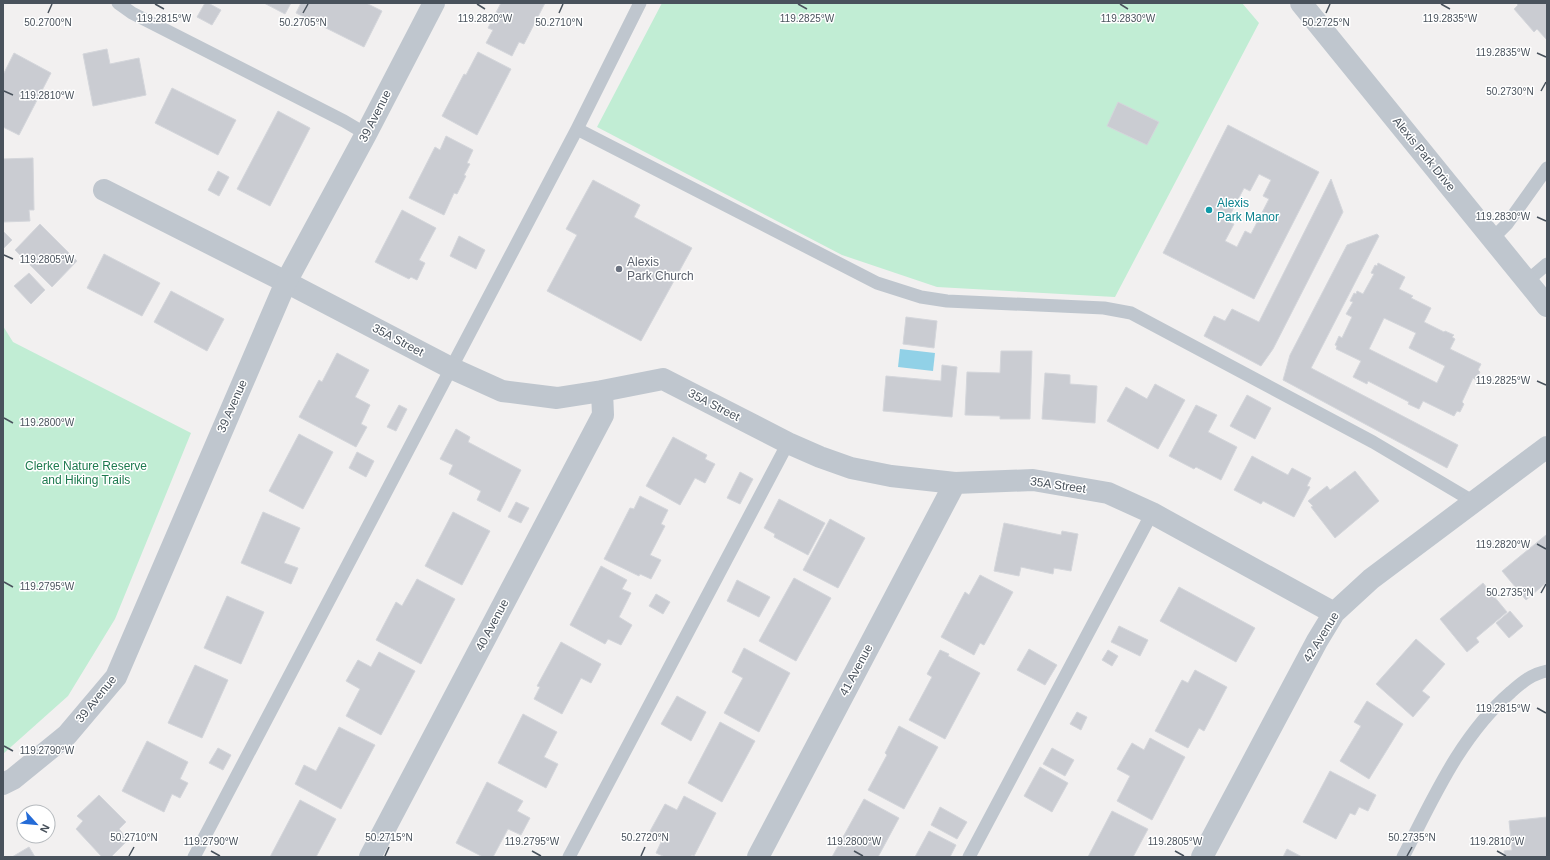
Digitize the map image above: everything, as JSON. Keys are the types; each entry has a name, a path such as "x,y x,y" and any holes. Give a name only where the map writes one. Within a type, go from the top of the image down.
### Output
{"street":[{"name":"39 Avenue","path":"3,784 13,779 67,735 116,677 286,282 366,134 434,3"},
{"name":"Alexis Park Drive","path":"1310,6 1547,306"},
{"name":"35A Street","path":"104,190 286,282 451,368 502,391 557,398 663,379 788,443 820,457 851,468 891,476 955,483 1033,480 1108,493 1152,513 1334,613"},
{"name":"40 Avenue","path":"370,857 603,415 602,391"},
{"name":"42 Avenue","path":"1202,857 1317,641 1334,613 1371,579 1547,447"},
{"name":"41 Avenue","path":"758,857 955,483"}],"lane":[{"path":"118,3 132,13 344,121 366,134"},
{"path":"194,857 577,129 640,3"},
{"path":"577,129 796,243 877,283 921,297 947,302 1104,308 1131,313 1366,439 1474,502"},
{"path":"1493,238 1507,224 1547,168"},
{"path":"1527,280 1547,264"},
{"path":"569,857 788,443"},
{"path":"970,857 1152,513"},
{"path":"1403,857 1446,775 1469,736 1496,705 1523,682 1537,673 1547,671"}],"green space":[{"path":"662,3 1242,3 1259,23 1115,297 937,287 842,255 597,127"},
{"name":"Clerke Nature Reserve and Hiking Trails","path":"3,326 13,342 191,433 115,619 68,696 3,754"}],"water":[{"path":"900,349 935,353 933,371 898,367"}],"building":[{"path":"205,3 208,3 221,10 212,25 197,17"},
{"path":"264,3 291,3 285,14"},
{"path":"301,3 366,3 382,11 364,47 296,13"},
{"path":"501,3 545,3 524,44 519,42 512,56 486,43 493,30 488,28"},
{"path":"1516,3 1547,3 1547,40 1537,29 1534,32 1514,9 1518,5"},
{"path":"107,49 110,64 139,58 146,95 93,106 83,54"},
{"path":"478,52 511,69 477,135 442,116 464,74 466,75"},
{"path":"14,53 51,73 19,135 3,127 3,75"},
{"path":"172,88 236,120 218,155 155,123"},
{"path":"1118,102 1159,122 1147,145 1107,126"},
{"path":"278,111 310,128 270,206 237,189"},
{"name":"Alexis Park Manor","path":"1228,125 1319,172 1254,299 1163,253","holes":["1259,174 1271,180 1263,196 1269,199 1251,234 1245,231 1237,247 1225,241 1234,224 1227,221 1244,188 1250,191"]},
{"path":"446,136 473,150 467,163 470,164 464,175 466,176 457,194 454,193 444,215 409,198 435,147 440,150"},
{"path":"33,158 34,210 29,210 30,221 3,222 3,159"},
{"path":"218,171 229,177 219,196 208,190"},
{"path":"1331,179 1343,212 1273,349 1261,366 1204,336 1214,316 1225,321 1232,309 1259,322"},
{"name":"Alexis Park Church","path":"593,180 640,205 634,217 692,248 641,341 547,291 577,235 566,229"},
{"path":"402,210 436,228 419,260 425,263 417,280 411,277 409,279 375,262"},
{"path":"40,224 77,261 52,287 15,250"},
{"path":"3,231 12,240 3,249"},
{"path":"1377,234 1379,236 1311,368 1458,445 1447,468 1283,380 1290,355 1347,245"},
{"path":"459,236 485,250 476,269 450,256"},
{"path":"104,254 160,283 142,316 87,288"},
{"path":"1378,263 1405,277 1399,289 1413,296 1411,298 1431,308 1424,322 1444,332 1445,331 1454,335 1452,337 1455,339 1450,349 1481,364 1478,370 1480,372 1476,380 1473,378 1462,402 1464,404 1460,412 1457,411 1454,416 1423,401 1419,409 1408,404 1409,402 1368,381 1367,384 1353,377 1361,361 1336,349 1337,346 1335,345 1339,336 1342,338 1352,317 1346,314 1353,302 1350,301 1354,293 1356,294 1357,291 1363,294 1374,274 1371,273 1375,265 1377,266","holes":["1384,318 1416,333 1409,348 1445,366 1437,383 1369,349"]},
{"path":"29,273 45,290 31,304 14,286"},
{"path":"171,291 224,319 207,351 154,322"},
{"path":"906,317 937,321 934,348 903,344"},
{"path":"1001,351 1032,351 1030,419 1000,419 1000,416 965,415 967,372 1000,373"},
{"path":"337,353 369,370 355,397 370,405 361,424 367,427 356,447 299,417 319,380 322,382"},
{"path":"942,365 957,367 952,417 883,411 886,376 941,381"},
{"path":"1045,373 1070,375 1070,384 1097,386 1095,423 1042,419"},
{"path":"1155,384 1185,400 1158,449 1107,421 1126,387 1147,399"},
{"path":"1247,395 1271,408 1255,439 1230,426"},
{"path":"399,405 407,409 396,431 387,427"},
{"path":"1196,405 1217,415 1208,432 1237,447 1221,480 1196,467 1194,469 1169,456"},
{"path":"456,429 470,437 468,442 521,470 500,512 477,500 481,491 449,474 453,465 440,459"},
{"path":"299,434 333,452 303,509 269,491"},
{"path":"673,437 707,455 705,459 715,464 705,483 695,478 680,505 646,486"},
{"path":"357,452 374,461 366,477 349,468"},
{"path":"1252,456 1288,475 1292,468 1311,478 1307,486 1310,487 1294,517 1263,501 1261,504 1234,490"},
{"path":"1355,471 1379,501 1335,538 1308,501 1327,486 1330,490"},
{"path":"740,472 753,479 740,504 727,498"},
{"path":"640,496 668,510 661,524 665,526 650,555 661,560 651,579 640,574 639,576 604,559 630,508 634,509"},
{"path":"779,499 825,523 808,555 774,537 775,534 764,528"},
{"path":"516,502 529,508 521,523 508,517"},
{"path":"263,512 300,528 284,563 298,568 291,584 241,563"},
{"path":"453,512 490,531 462,585 425,566"},
{"path":"830,519 865,538 838,588 803,570"},
{"path":"1004,523 1061,535 1062,531 1078,534 1071,571 1054,568 1053,574 1021,567 1019,576 994,571"},
{"path":"1546,535 1547,582 1526,600 1502,571"},
{"path":"601,566 627,580 622,589 631,593 619,617 632,625 621,645 608,639 605,644 570,625"},
{"path":"980,575 1013,592 984,645 980,643 974,655 941,637 965,592 969,595"},
{"path":"794,578 831,598 796,661 759,641"},
{"path":"417,579 455,599 421,664 376,640 396,602 402,606"},
{"path":"737,580 770,597 759,617 727,601"},
{"path":"1483,583 1507,612 1476,638 1479,642 1467,652 1440,619"},
{"path":"1179,587 1255,628 1236,662 1160,621"},
{"path":"656,594 670,602 663,614 649,606"},
{"path":"227,596 264,612 241,664 204,648"},
{"path":"1510,611 1523,626 1509,638 1496,623"},
{"path":"1119,626 1148,640 1140,656 1111,642"},
{"path":"1416,639 1445,664 1422,691 1430,697 1413,717 1376,684"},
{"path":"561,642 601,664 591,683 581,678 562,714 534,699 540,687 537,686"},
{"path":"744,648 790,673 759,732 724,713 743,678 732,672"},
{"path":"1029,649 1057,665 1045,685 1017,670"},
{"path":"940,650 949,654 948,656 980,673 945,739 909,720 932,677 927,674"},
{"path":"1108,650 1118,656 1112,666 1102,660"},
{"path":"379,652 415,671 381,735 346,716 360,689 346,681 358,660 371,667"},
{"path":"195,665 228,680 202,738 168,723"},
{"path":"1195,670 1227,687 1204,731 1199,728 1188,748 1155,731 1182,680 1188,683"},
{"path":"677,696 706,712 691,741 661,724"},
{"path":"1367,701 1403,724 1369,779 1340,761 1361,726 1354,722"},
{"path":"1077,712 1087,717 1081,730 1070,724"},
{"path":"523,714 557,732 544,757 558,764 546,788 498,763"},
{"path":"720,722 755,741 722,802 688,783"},
{"path":"899,726 938,747 904,809 868,790 887,755 885,753"},
{"path":"339,727 375,745 341,809 295,784 304,765 316,771"},
{"path":"1150,738 1185,757 1152,820 1117,801 1130,776 1117,769 1132,743 1144,750"},
{"path":"147,741 188,762 180,779 188,783 180,798 172,794 164,812 122,791"},
{"path":"218,748 231,755 223,770 209,763"},
{"path":"1052,748 1074,760 1065,776 1043,764"},
{"path":"1040,767 1068,783 1052,812 1024,796"},
{"path":"1330,771 1376,795 1368,811 1359,807 1355,815 1350,813 1336,839 1303,822"},
{"path":"487,782 523,801 517,811 530,818 521,835 508,829 493,857 483,857 456,843"},
{"path":"99,795 126,822 119,829 128,840 111,857 102,857 76,829 83,821 77,816"},
{"path":"684,796 716,813 694,856 665,857 656,853 662,840 649,833 665,804 677,810"},
{"path":"864,799 899,818 878,857 832,857"},
{"path":"300,800 336,819 316,857 270,857"},
{"path":"940,807 967,822 957,839 931,825"},
{"path":"1112,811 1148,829 1133,857 1088,857"},
{"path":"1547,817 1547,857 1505,857 1504,851 1512,850 1509,821"},
{"path":"929,831 956,845 950,857 915,857"},
{"path":"29,847 35,857 12,857"},
{"path":"1287,849 1302,857 1283,857"}],"place":[{"name":"Alexis Park Manor","path":"1209,210"},
{"name":"Alexis Park Church","path":"619,269"}]}
